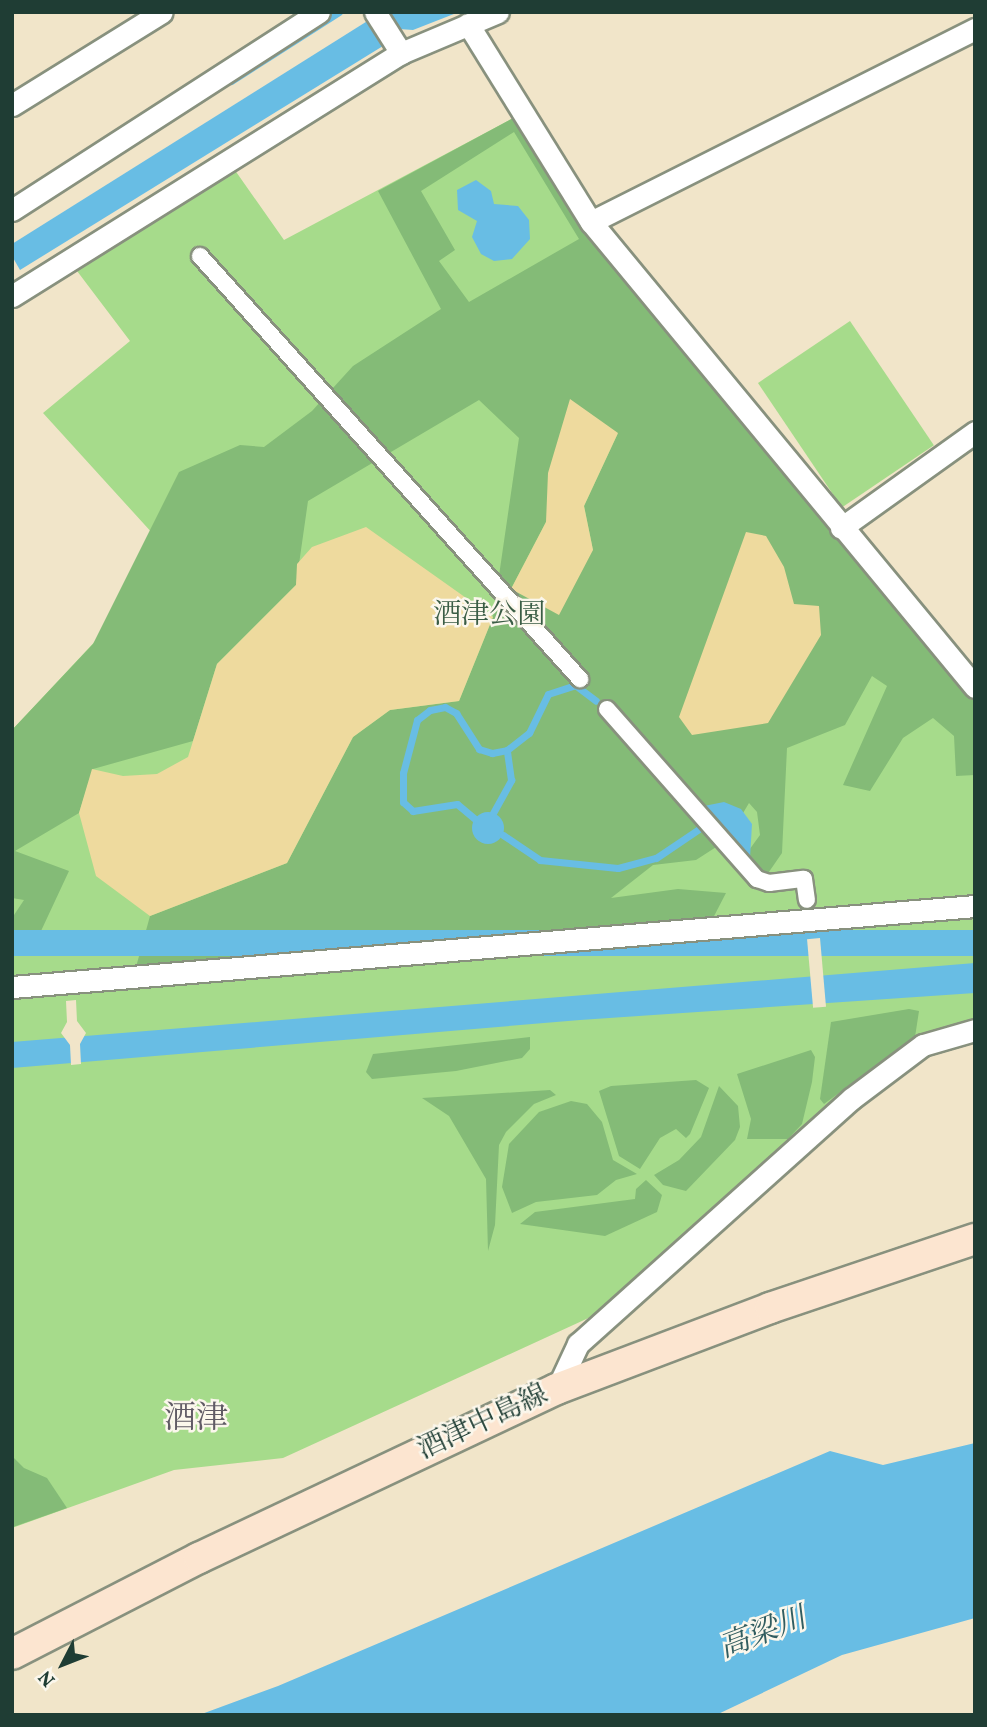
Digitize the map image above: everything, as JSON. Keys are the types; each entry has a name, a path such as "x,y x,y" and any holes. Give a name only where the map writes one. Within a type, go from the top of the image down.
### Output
{"main road":[{"name":"酒津中島線","path":"12,1654 199,1558 557,1388 769,1308 975,1239"}],"street":[{"path":"12,105 162,12"},
{"path":"12,210 318,12"},
{"path":"375,12 398,48"},
{"path":"20,287 398,48 498,12"},
{"path":"468,24 591,222 975,687"},
{"path":"591,222 975,29"},
{"path":"200,256 580,679"},
{"path":"841,528 975,432"},
{"path":"607,709 757,879 769,883 804,880 807,900"},
{"path":"12,987 975,906"},
{"path":"557,1388 578,1344 851,1099 923,1045 975,1030"}],"green space":[{"name":"酒津公園","path":"515,117 975,696 975,897 12,977 12,730 174,557 43,413 130,341 74,267 232,166 284,240"},
{"path":"515,117 975,696 975,775 956,776 954,736 933,718 903,738 870,791 843,785 887,686 872,676 845,725 787,748 782,853 760,885 746,879 744,857 760,835 757,812 749,803 727,840 696,860 653,865 611,898 678,889 726,893 712,920 136,967 150,916 287,863 353,737 390,710 459,701 493,617 519,438 479,400 308,501 296,585 217,664 193,741 93,769 79,813 15,851 69,871 41,931 30,938 12,933 12,918 24,900 12,898 12,730 93,644 179,472 240,445 264,447 312,411 353,366 441,309 378,191","holes":["514,132 579,239 469,302 439,261 455,250 421,191","618,433 584,506 593,550 511,589 546,522"]},
{"path":"850,321 934,445 842,507 758,383"},
{"path":"975,912 975,1025 938,1031 595,1315 283,1458 174,1470 12,1528 12,997"},
{"path":"909,1009 919,1011 915,1037 824,1104 820,1099 831,1022"},
{"path":"530,1037 530,1049 522,1058 456,1071 372,1079 366,1072 373,1054"},
{"path":"811,1050 815,1057 812,1082 802,1124 788,1139 747,1139 751,1119 737,1074"},
{"path":"696,1080 709,1088 686,1138 676,1129 660,1138 640,1169 619,1156 599,1091 611,1086"},
{"path":"719,1086 738,1106 740,1127 735,1140 686,1191 663,1185 654,1175 679,1160 701,1137"},
{"path":"550,1090 556,1095 534,1104 506,1132 499,1145 495,1225 488,1251 486,1179 449,1116 422,1098"},
{"path":"571,1101 587,1104 602,1122 613,1160 637,1174 616,1180 597,1195 536,1202 512,1213 502,1187 509,1144 539,1112"},
{"path":"646,1180 662,1195 657,1212 605,1236 520,1224 535,1212 635,1199 636,1189"},
{"path":"12,1456 24,1468 47,1478 67,1508 13,1527"}],"sand":[{"path":"570,399 618,433 584,506 593,550 559,615 511,589 546,522 548,473"},
{"path":"366,527 493,617 459,701 390,710 353,737 287,863 150,916 96,876 79,813 92,769 123,776 157,774 188,757 217,664 296,585 297,564 312,547"},
{"path":"746,532 766,536 784,567 794,604 819,606 821,635 768,723 692,735 679,717"}],"water":[{"path":"390,12 459,12 413,30 399,29"},
{"path":"369,20 383,46 20,270 12,256 12,244"},
{"path":"476,180 491,191 494,204 518,206 529,220 530,239 512,259 494,261 481,254 472,237 477,221 458,210 457,190"},
{"path":"724,802 741,809 752,824 750,858 704,806"},
{"path":"488,812 499,817 504,828 499,839 488,844 477,839 472,828 477,817"},
{"path":"12,930 975,930 975,956 12,956"},
{"path":"975,963 975,993 580,1020 12,1068 12,1042"},
{"name":"高梁川","path":"975,1443 975,1618 842,1655 716,1715 199,1715 278,1686 830,1451 883,1465"}],"pier":[{"path":"820,938 826,1007 813,1008 807,939"},
{"path":"76,1000 77,1021 86,1033 80,1044 81,1064 71,1065 70,1045 61,1033 67,1022 66,1001"}],"waterway":[{"path":"231,81 339,12"},
{"path":"493,813 511,780 507,750 529,733 548,694 575,685 596,701"},
{"path":"475,819 457,804 413,811 403,802 403,773 417,720 430,710 445,707 456,713 479,749 492,753 507,750"},
{"path":"503,835 540,860 618,868 656,858 699,829"}],"district":[{"name":"酒津","path":"196,1420"}]}
